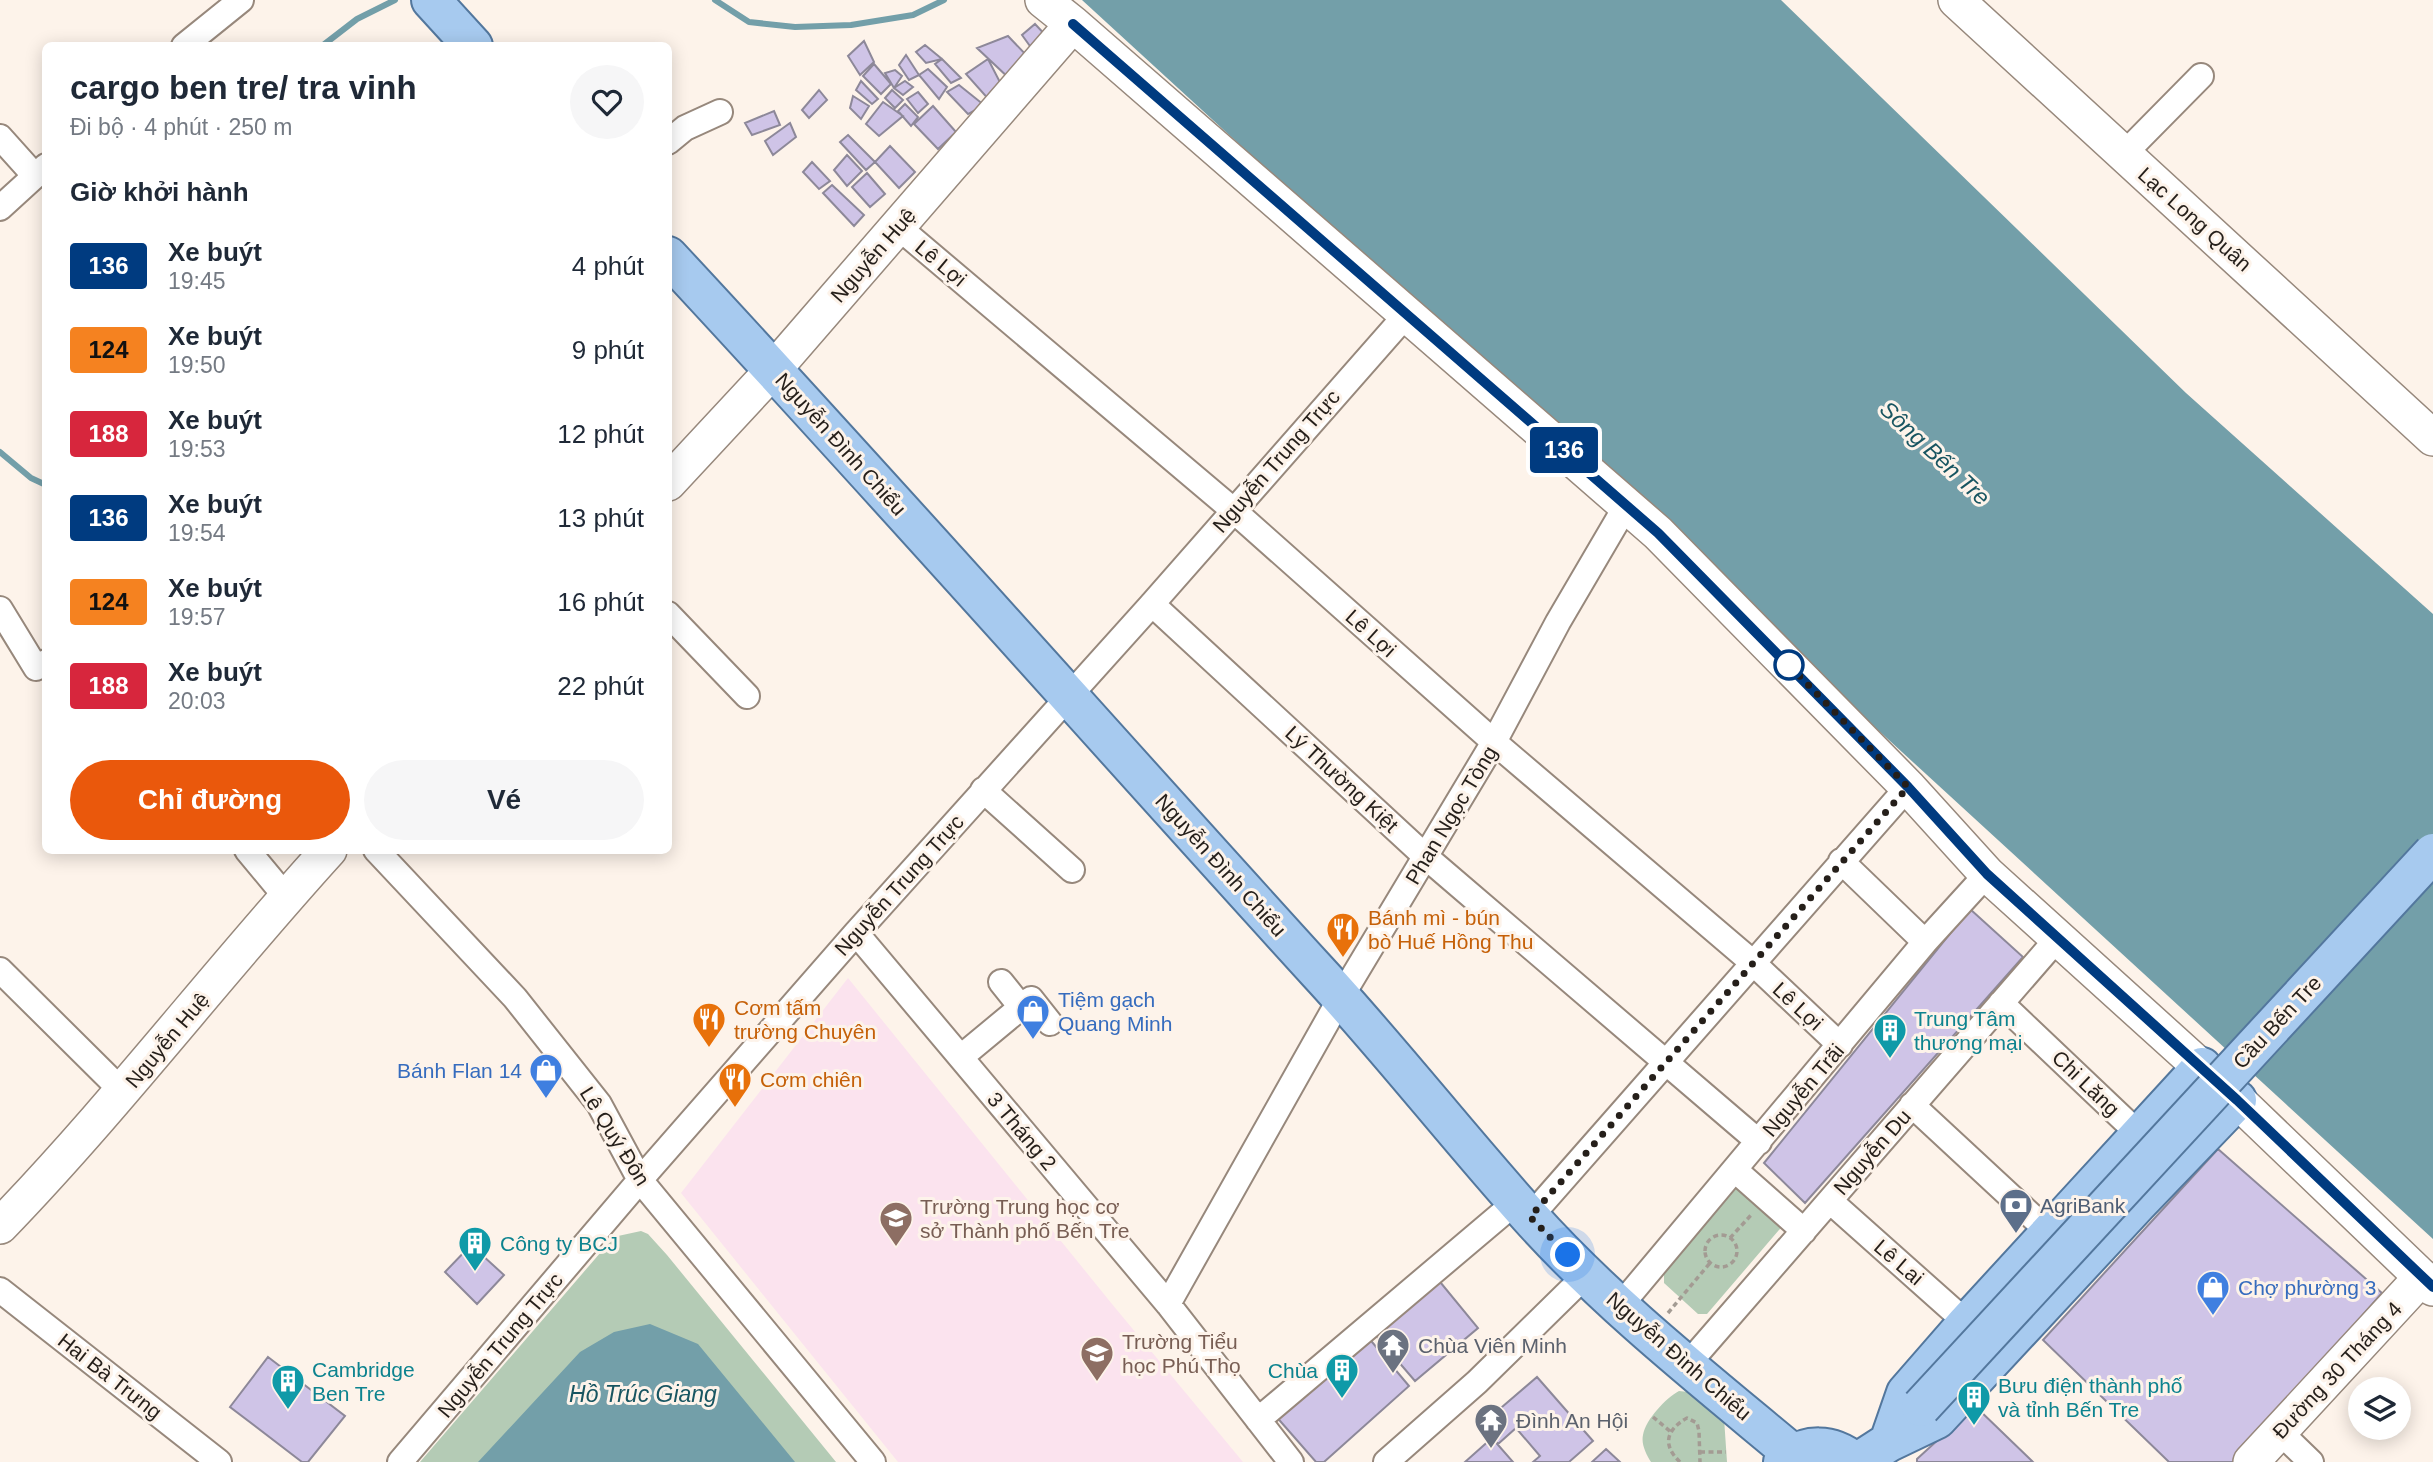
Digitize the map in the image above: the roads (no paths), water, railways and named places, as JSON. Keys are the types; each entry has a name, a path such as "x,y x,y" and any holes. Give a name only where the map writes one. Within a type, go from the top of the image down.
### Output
{"main road":[{"path":"431,0 469,42"},
{"name":"Nguyễn Đình Chiểu","path":"672,260 774,369 1341,997 1523,1209 1586,1275 1788,1458"},
{"name":"Cầu Bến Tre","path":"1867,1455 1921,1407 2433,853"},
{"path":"1867,1455 1906,1393 2202,1068"},
{"path":"1788,1458 1805,1448 1819,1446 1846,1454 1867,1455 1937,1419 2137,1203 2237,1100"}],"street":[{"path":"189,42 241,0"},
{"name":"Lạc Long Quân","path":"1956,0 2433,438"},
{"path":"1057,11 1502,395 1689,563 1908,787 1987,874 2237,1100 2427,1282"},
{"name":"Nguyễn Huệ","path":"672,478 774,369 897,226 1057,11"},
{"path":"2123,155 2201,76"},
{"path":"672,139 685,128 720,112"},
{"path":"0,137 40,171 0,208"},
{"name":"Lê Lợi","path":"897,226 1233,510 1494,742 1752,962 1840,1045"},
{"name":"Nguyễn Trung Trực","path":"400,1462 640,1180 856,933 1152,604 1406,314"},
{"name":"Phan Ngọc Tòng","path":"1168,1304 1341,997 1494,742 1558,622 1626,506"},
{"name":"Lý Thường Kiệt","path":"1152,604 1426,857 1759,1142"},
{"path":"0,609 36,668 42,664"},
{"path":"672,618 747,696"},
{"path":"1258,1419 1523,1209 1666,1062 1908,787"},
{"path":"984,790 1072,870"},
{"path":"250,854 286,898"},
{"name":"Nguyễn Huệ","path":"4,1216 123,1092 326,854"},
{"name":"Lê Quý Đôn","path":"380,854 515,998 599,1104 640,1180 873,1462"},
{"path":"1841,861 1925,942"},
{"name":"Nguyễn Trãi","path":"1620,1306 1925,942 1987,874"},
{"name":"3 Tháng 2","path":"856,933 1168,1304 1292,1462"},
{"name":"Nguyễn Du","path":"1686,1365 2057,939"},
{"path":"0,970 123,1092"},
{"path":"1001,982 1021,1007"},
{"path":"961,1057 1031,999 1050,1023"},
{"name":"Chi Lăng","path":"2001,1003 2140,1135"},
{"path":"1912,1105 2050,1233"},
{"path":"1735,1170 1804,1231"},
{"name":"Lê Lai","path":"1830,1201 1967,1323"},
{"path":"1387,1462 1477,1382 1586,1275"},
{"name":"Đường 30 Tháng 4","path":"2251,1462 2427,1282"},
{"name":"Hai Bà Trưng","path":"0,1290 219,1462"},
{"path":"2280,1432 2311,1462"}],"water":[{"name":"Sông Bến Tre","path":"1082,0 1781,0 2186,393 2433,614 2433,1239"},
{"name":"Hồ Trúc Giang","path":"650,1324 698,1344 795,1462 478,1462 580,1352 614,1332"}],"waterway":[{"path":"327,42 357,19 395,0"},
{"path":"715,0 749,22 795,27 851,25 913,15 944,0"},
{"path":"0,452 31,478 42,483"}],"place":[{"name":"Bánh mì - bún bò Huế Hồng Thu","path":"1343,959"},
{"name":"Tiệm gạch Quang Minh","path":"1033,1041"},
{"name":"Cơm tấm trường Chuyên","path":"709,1049"},
{"name":"Trung Tâm thương mại","path":"1890,1060"},
{"name":"Bánh Flan 14","path":"546,1100"},
{"name":"Cơm chiên","path":"735,1109"},
{"name":"AgriBank","path":"2016,1235"},
{"name":"Trường Trung học cơ sở Thành phố Bến Tre","path":"896,1248"},
{"name":"Công ty BCJ","path":"475,1273"},
{"name":"Chợ phường 3","path":"2213,1317"},
{"name":"Chùa Viên Minh","path":"1393,1375"},
{"name":"Trường Tiểu học Phú Thọ","path":"1097,1383"},
{"name":"Chùa","path":"1342,1400"},
{"name":"Cambridge Ben Tre","path":"288,1411"},
{"name":"Bưu điện thành phố và tỉnh Bến Tre","path":"1974,1427"},
{"name":"Đình An Hội","path":"1491,1450"}]}
